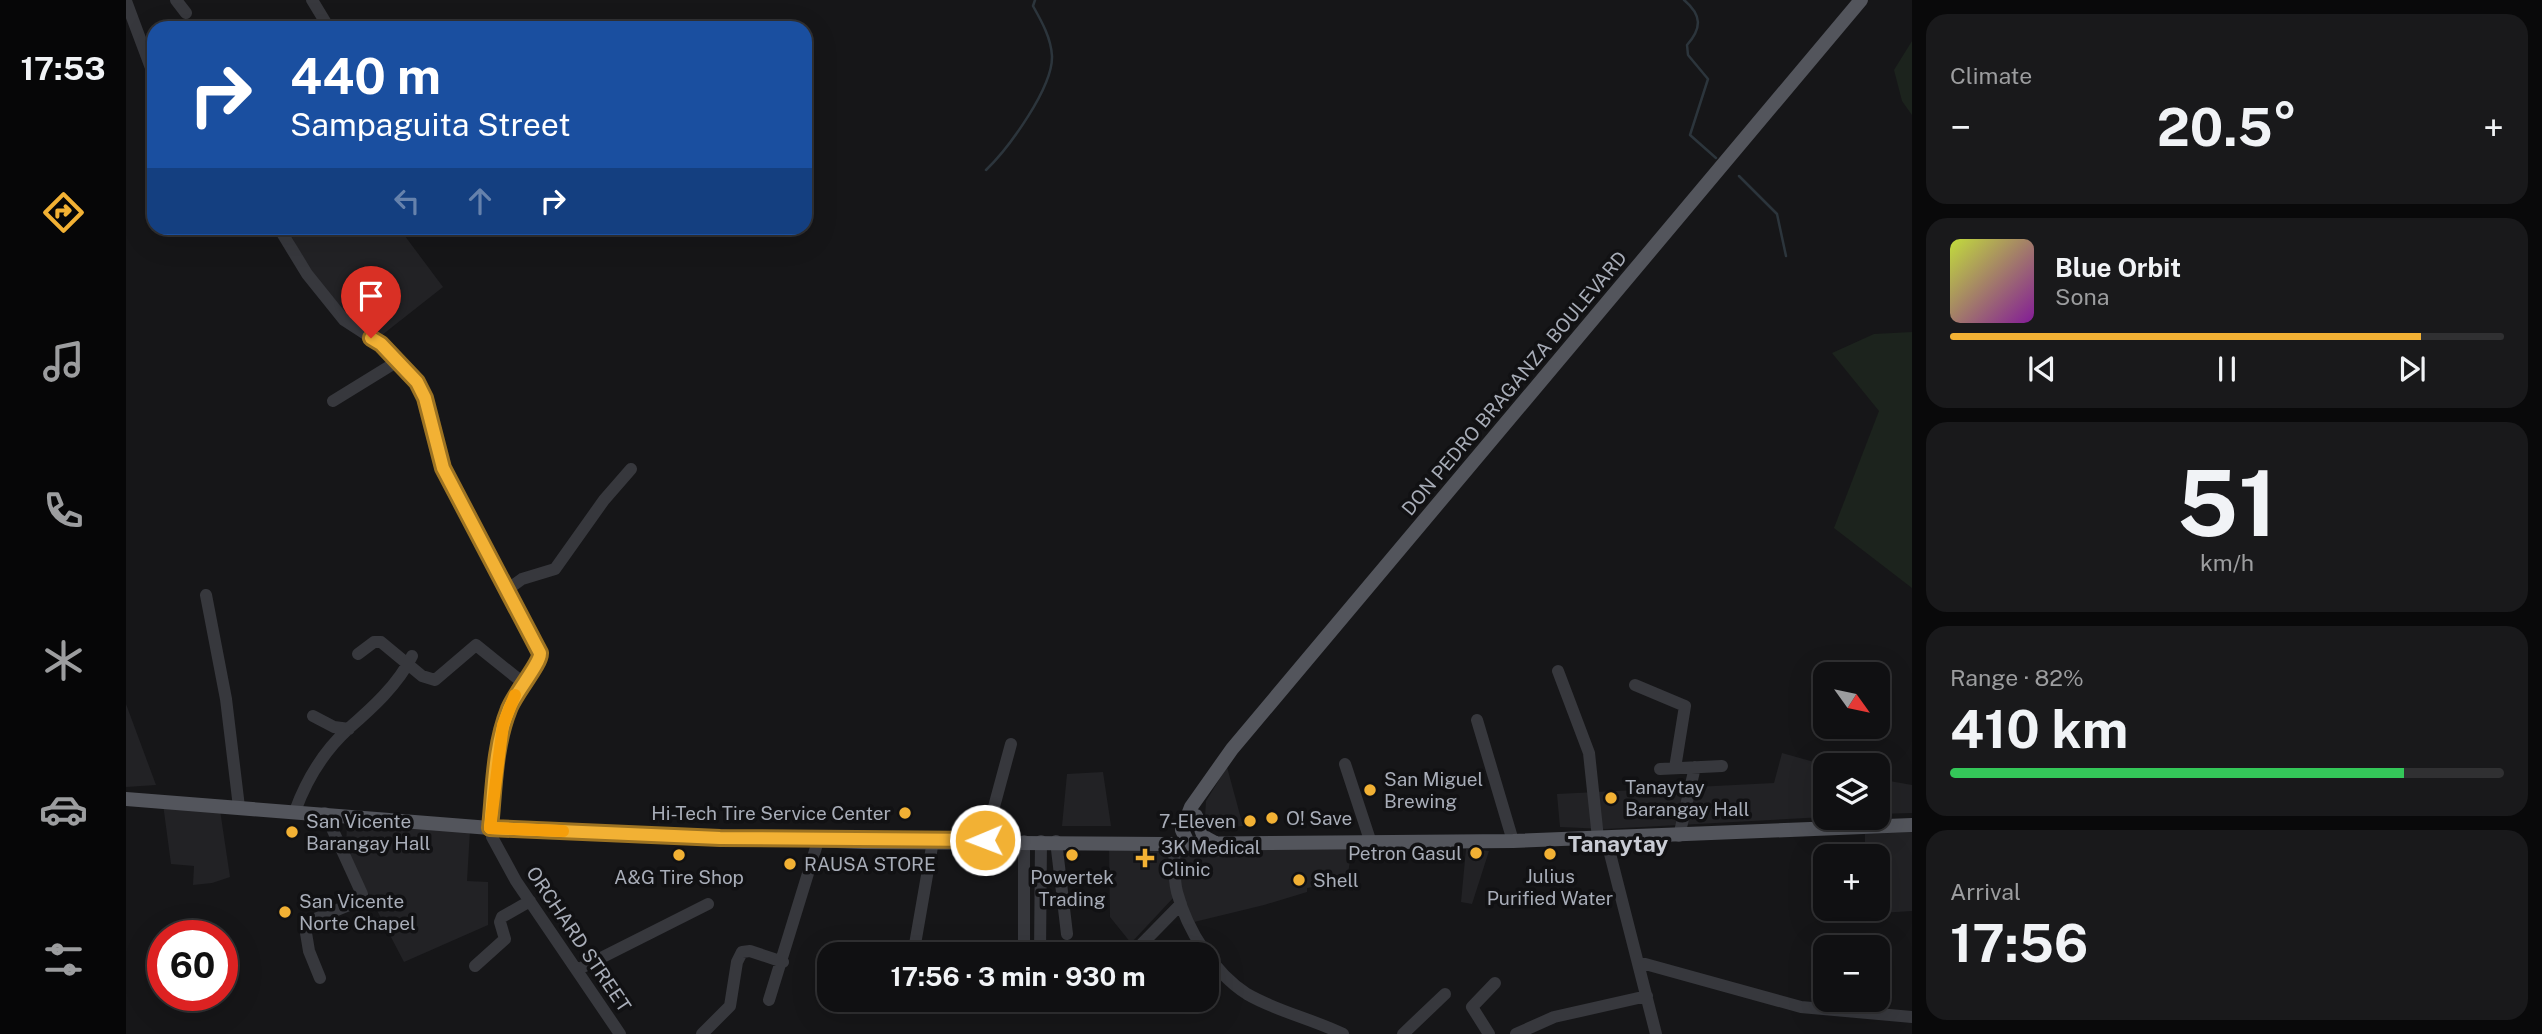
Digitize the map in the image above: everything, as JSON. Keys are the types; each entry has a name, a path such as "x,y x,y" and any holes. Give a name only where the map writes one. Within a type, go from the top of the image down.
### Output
{"main road":[{"name":"DON PEDRO BRAGANZA BOULEVARD","path":"1175,843 1201,794 1232,749 1861,0"},
{"path":"126,799 490,828 818,841 1513,841 1912,825"},
{"path":"1175,843 1182,823 1193,812 1204,837 1215,843"}],"street":[{"path":"176,0 186,13"},
{"path":"312,0 325,21"},
{"path":"129,3 147,56"},
{"path":"287,235 307,274 344,320 381,344 398,361 425,398 443,468 540,653 539,663 522,682 503,725 490,828"},
{"path":"333,401 398,361"},
{"path":"507,590 522,579 555,569 604,500 631,469"},
{"path":"206,595 226,699 239,807"},
{"path":"358,654 374,642 381,642 410,661 426,679 435,680 476,645 522,682"},
{"path":"295,811 319,763 349,729 361,722 410,661"},
{"path":"1558,671 1589,752 1602,838 1657,1034"},
{"path":"1635,685 1685,706 1675,768"},
{"path":"313,716 334,726 349,729"},
{"path":"1477,720 1513,841"},
{"path":"985,840 1011,744"},
{"path":"1345,764 1371,843"},
{"path":"1679,836 1695,766"},
{"path":"1660,769 1722,766"},
{"path":"320,978 309,951 305,927 310,921 359,901 362,894 325,813"},
{"name":"ORCHARD STREET","path":"490,828 508,868 620,1034"},
{"path":"769,1000 783,962 818,841"},
{"path":"915,942 933,841"},
{"path":"1024,841 1024,942"},
{"path":"1049,841 1068,934"},
{"path":"1041,942 1049,841"},
{"path":"1175,843 1177,889 1181,904 1209,956 1236,985 1259,1000 1343,1034"},
{"path":"475,966 505,939 500,922 502,917 530,901"},
{"path":"578,970 708,904"},
{"path":"1144,942 1181,904"},
{"path":"702,1034 730,1006 739,955 750,951 783,962"},
{"path":"1637,962 1801,1007 1912,1017"},
{"path":"1489,1034 1472,1007 1495,983"},
{"path":"1403,1034 1445,994"},
{"path":"1516,1034 1554,1017 1647,996"}],"shaded area":[{"path":"1912,41 1912,115 1902,101 1894,70"},
{"path":"291,235 404,235 443,287 377,339 344,315 313,277"},
{"path":"1912,332 1912,588 1834,528 1879,411 1832,353 1874,334"},
{"path":"126,704 156,785 126,787"},
{"path":"1782,753 1813,762 1813,818 1605,829 1560,827 1557,794 1774,783"},
{"path":"1227,767 1243,826 1212,829 1205,818 1206,801"},
{"path":"1103,772 1111,826 1062,826 1067,774"},
{"path":"1890,781 1912,785 1912,813 1890,814"},
{"path":"163,804 220,810 230,877 193,885 194,866 171,864"},
{"path":"347,821 470,830 467,881 488,882 488,925 404,962 346,851"},
{"path":"1912,832 1912,911 1890,912 1890,844 1865,844 1865,834"},
{"path":"1109,845 1352,846 1347,881 1307,888 1307,892 1264,905 1194,922 1174,897 1132,942 1110,917"},
{"path":"1466,849 1489,851 1472,904 1461,902"}],"waterway":[{"path":"986,170 1028,116 1038,100 1050,69 1050,43 1033,6 1035,0"},
{"path":"1684,0 1694,11 1698,22 1687,45 1688,55 1708,79 1690,135 1716,158"},
{"path":"1739,176 1777,214 1786,256"}],"slow traffic":[{"path":"515,695 503,725 490,828 563,831"}],"place":[{"name":"San Miguel Brewing","path":"1370,790"},
{"name":"Tanaytay Barangay Hall","path":"1611,798"},
{"name":"Hi-Tech Tire Service Center","path":"905,813"},
{"name":"O! Save","path":"1272,818"},
{"name":"7-Eleven","path":"1250,821"},
{"name":"San Vicente Barangay Hall","path":"292,832"},
{"name":"Petron Gasul","path":"1476,853"},
{"name":"Julius Purified Water","path":"1550,854"},
{"name":"A&G Tire Shop","path":"679,855"},
{"name":"Powertek Trading","path":"1072,855"},
{"name":"3K Medical Clinic","path":"1145,858"},
{"name":"RAUSA STORE","path":"790,864"},
{"name":"Shell","path":"1299,880"},
{"name":"San Vicente Norte Chapel","path":"285,912"}],"district":[{"name":"Tanaytay","path":"1618,844"}],"route":[{"path":"371,338 381,344 417,382 425,398 443,468 540,653 539,663 520,685 503,725 490,828 864,842 985,840"}]}
